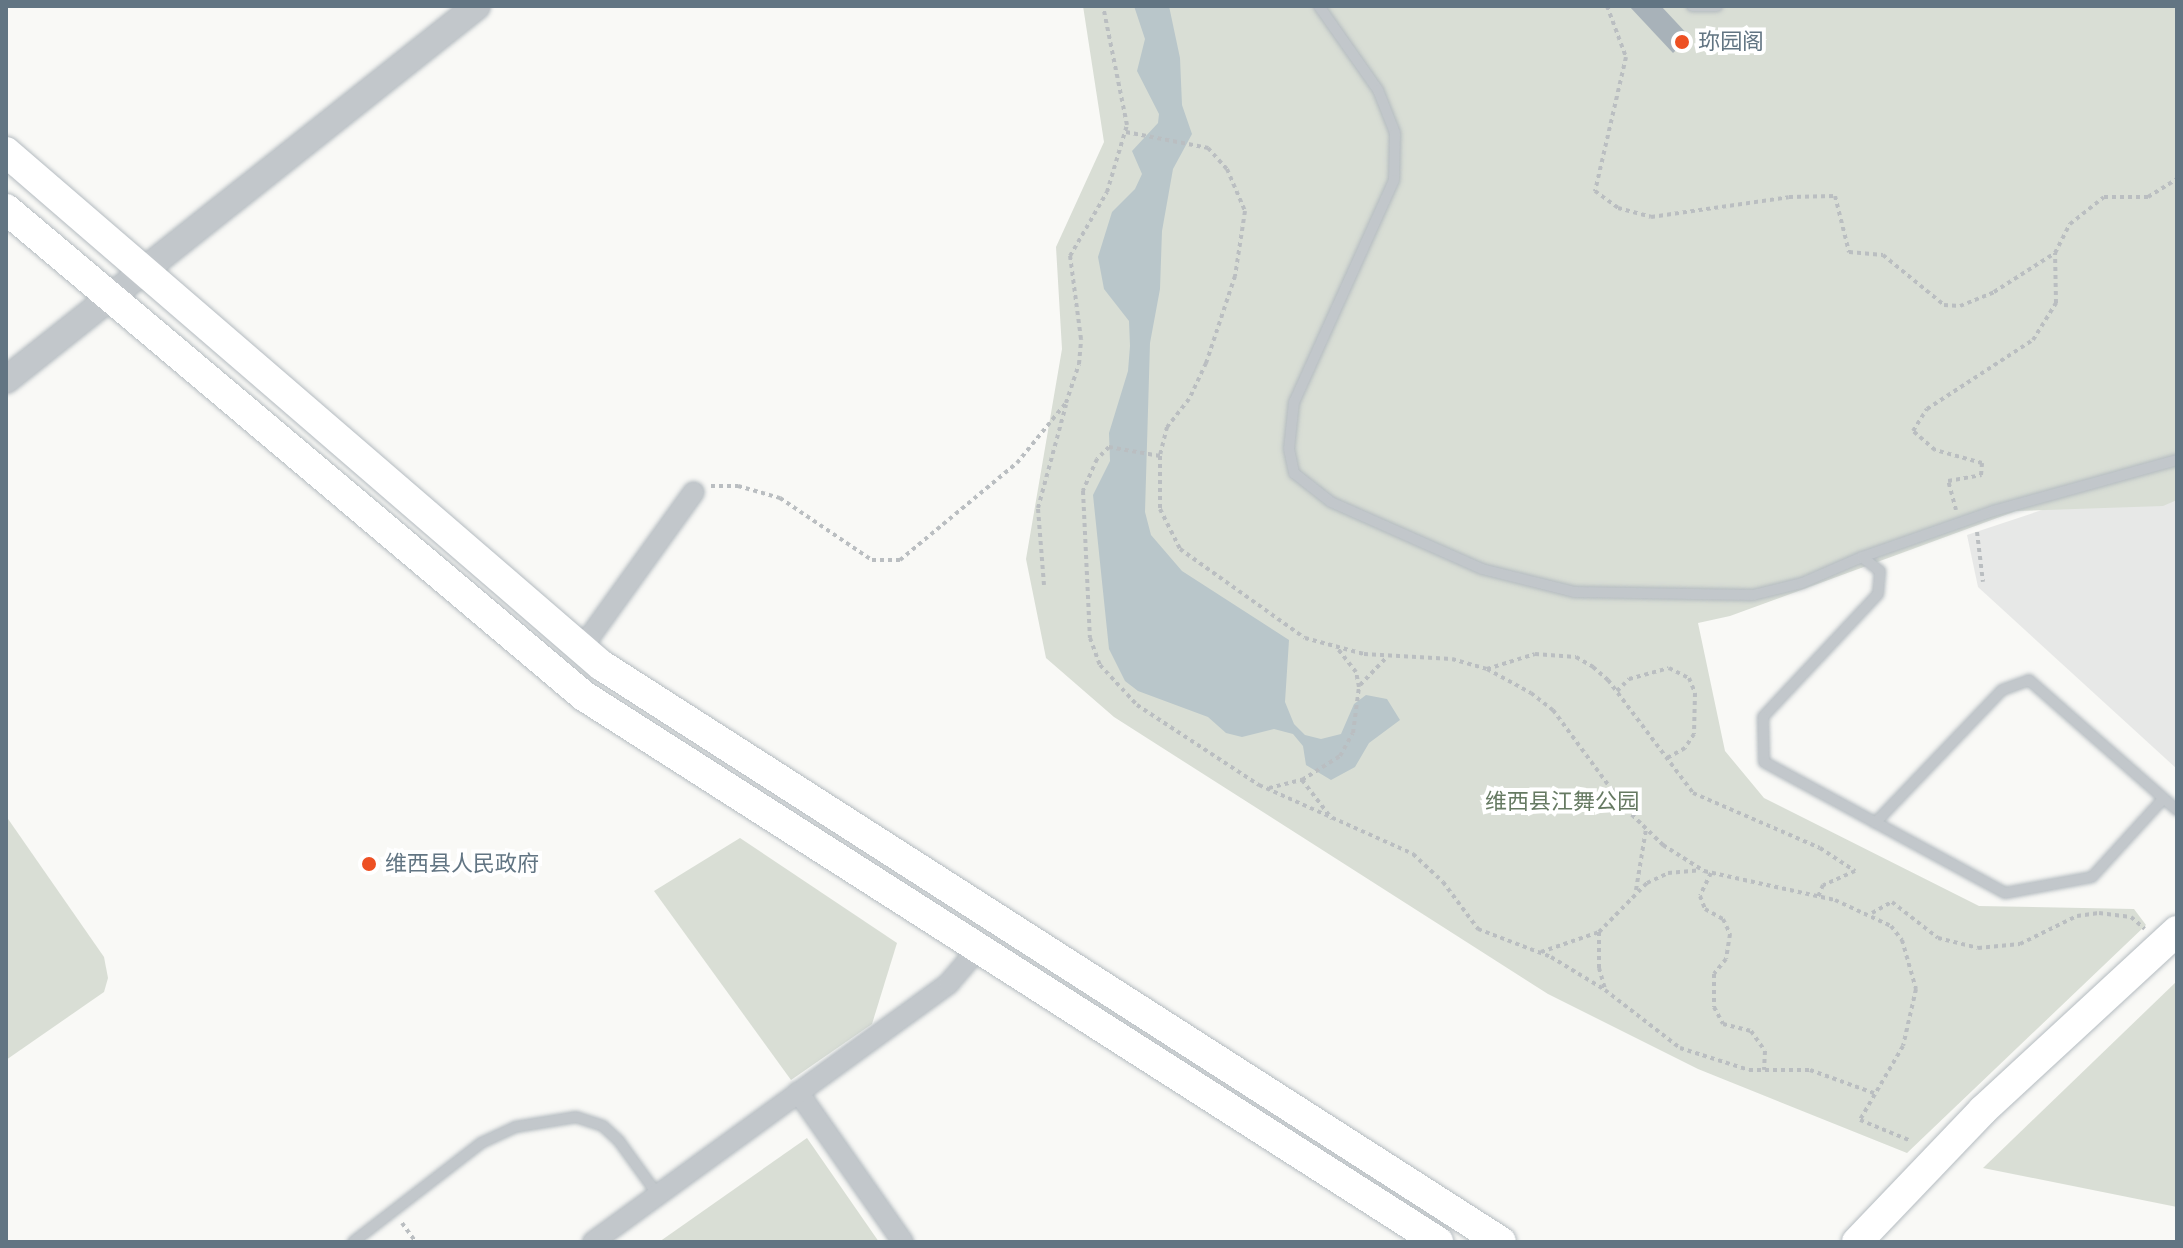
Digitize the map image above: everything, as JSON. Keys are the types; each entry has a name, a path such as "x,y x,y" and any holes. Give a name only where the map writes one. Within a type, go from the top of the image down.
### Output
{"main road":[{"path":"6,152 581,649 1501,1242"},
{"path":"6,209 584,696 1438,1242"},
{"path":"1857,1242 1983,1110 2169,938"}],"street":[{"path":"6,380 146,273 477,6"},
{"path":"581,649 694,492"},
{"path":"593,1242 949,983 978,949"},
{"path":"798,1092 903,1242"}],"lane":[{"path":"1319,6 1378,90 1395,133 1394,180 1294,402 1289,449 1294,473 1331,502 1482,569 1575,592 1753,595 1802,583 1862,557 1976,517 2177,460"},
{"path":"1692,6 1717,6"},
{"path":"1862,557 1880,571 1878,594 1763,717 1764,762 2005,893 2092,877 2163,799"},
{"path":"1875,823 2002,690 2029,680 2177,810"},
{"path":"353,1242 481,1143 515,1127 576,1117 603,1126 619,1141 658,1195"}],"path":[{"path":"1044,585 1038,508 1079,364 1081,339 1070,256 1107,192 1126,132 1119,72 1103,6"},
{"path":"1607,6 1626,57 1595,191 1618,208 1651,217 1789,197 1835,196 1849,252 1883,255 1944,305 1960,306 1994,292 2055,253"},
{"path":"1126,132 1208,148 1227,169 1245,211 1235,276 1206,363 1189,399 1167,427 1160,456 1160,509 1180,549 1293,631 1337,648 1389,656 1452,659 1487,669 1553,710 1646,829 1704,871"},
{"path":"1959,524 1948,481 1981,475 1982,463 1935,450 1913,431 1927,409 2033,340 2056,303 2055,253 2070,224 2104,197 2148,197 2177,179"},
{"path":"694,492 714,484 780,498 872,560 885,563 911,555 1017,463 1066,403"},
{"path":"1160,456 1109,447 1097,459 1083,491 1086,608 1100,665 1137,705 1267,789 1413,854 1443,882 1478,929 1539,953 1605,990 1680,1048 1763,1071 1810,1070 1874,1093"},
{"path":"1976,517 1983,582"},
{"path":"1267,789 1302,780 1326,768 1345,749 1359,687 1356,672 1337,648"},
{"path":"1487,669 1535,654 1556,653 1593,667 1617,691 1693,793 1820,848 1855,871 1823,885 1818,897"},
{"path":"1359,687 1389,656"},
{"path":"1617,691 1637,676 1669,668 1684,672 1694,685 1694,734 1685,748 1666,758"},
{"path":"1302,780 1332,819"},
{"path":"1636,890 1646,829"},
{"path":"1539,953 1599,932 1636,890 1668,873 1704,871 1818,897 1872,913 1902,940 1916,989 1903,1046 1860,1120 1909,1140"},
{"path":"1711,873 1700,896 1705,909 1723,919 1730,934 1726,959 1714,974 1714,1007 1723,1024 1751,1031 1765,1051 1768,1063 1763,1071"},
{"path":"1872,913 1892,902 1938,938 1978,948 2020,944 2077,916 2099,913 2131,917 2169,938"},
{"path":"1599,932 1599,968 1605,990"},
{"path":"393,1211 416,1242"}],"shaded area":[{"path":"1134,6 1169,6 1180,58 1182,105 1192,134 1173,169 1162,231 1160,289 1150,343 1145,512 1151,535 1182,571 1289,640 1285,702 1294,724 1305,735 1321,739 1341,734 1354,704 1366,695 1387,699 1400,720 1369,743 1355,767 1331,780 1306,765 1303,746 1293,734 1274,729 1242,737 1226,733 1208,717 1138,691 1125,681 1109,649 1093,495 1110,461 1109,433 1128,371 1130,346 1129,321 1104,289 1098,257 1112,212 1135,189 1142,174 1132,151 1158,123 1159,114 1137,71 1145,39"},
{"path":"2177,465 2177,769 1978,587 1967,535"}],"green space":[{"name":"维西县江舞公园","path":"1083,6 2177,6 2177,500 2163,506 2016,511 1730,616 1698,623 1725,751 1764,798 1979,906 2134,909 2146,925 1907,1153 1698,1069 1548,994 1114,717 1046,658 1026,559 1062,349 1056,247 1104,142"},
{"path":"6,816 104,957 108,978 104,992 6,1060"},
{"path":"740,838 897,943 872,1024 791,1080 654,891"},
{"path":"2177,981 2177,1207 1983,1168"},
{"path":"807,1138 879,1242 659,1242"}],"building":[{"path":"1629,6 1661,6 1690,37 1673,53"}],"place":[{"name":"珎园阁","path":"1682,42"},
{"name":"维西县人民政府","path":"369,864"}]}
